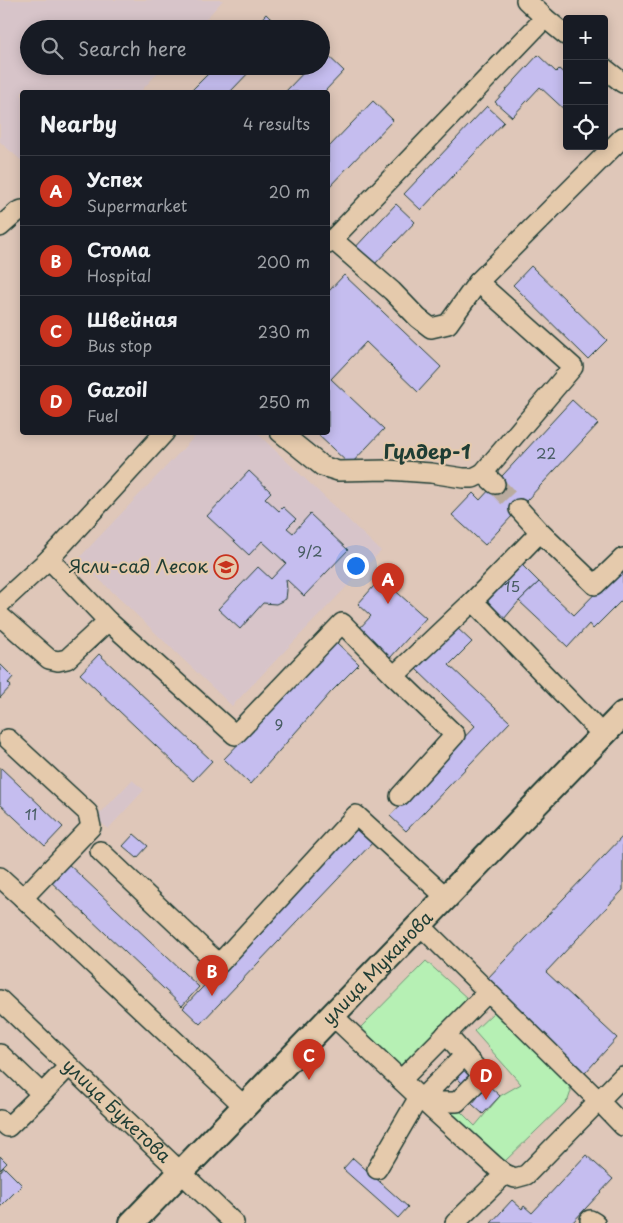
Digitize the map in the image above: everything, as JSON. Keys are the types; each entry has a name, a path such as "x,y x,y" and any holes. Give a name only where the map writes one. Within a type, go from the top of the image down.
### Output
{"main road":[{"name":"улица Муканова","path":"132,1223 623,714"}],"street":[{"path":"526,0 563,33"},
{"path":"545,18 330,242 392,291 418,318 432,328 448,324 478,282 623,137"},
{"path":"608,71 623,84"},
{"path":"0,227 20,211"},
{"path":"284,435 322,466 338,472 388,470 489,479 573,367 478,282"},
{"path":"0,604 49,559 162,435"},
{"path":"519,509 595,585 623,558"},
{"path":"394,676 473,601 540,532"},
{"path":"49,559 108,621 235,735 342,623 455,735 400,796"},
{"path":"473,601 603,735"},
{"path":"0,616 49,660 58,661 67,659 108,621"},
{"path":"8,739 88,813 91,827 23,898"},
{"path":"100,852 219,964 356,815 447,898"},
{"path":"0,877 244,1106"},
{"path":"419,924 623,1126"},
{"path":"401,1080 488,992"},
{"name":"улица Букетова","path":"0,1000 234,1223"},
{"path":"332,1014 496,1167 505,1174 515,1178 526,1175 623,1076"},
{"path":"422,1099 457,1102 483,1076 446,1034"},
{"path":"0,1054 42,1094"},
{"path":"377,1169 422,1099 465,1055"},
{"path":"0,1120 8,1127 69,1066"},
{"path":"455,1223 505,1174"}],"shaded area":[{"path":"0,0 223,0 205,20 20,20 20,75 156,75 142,90 20,90 20,159 0,142"},
{"name":"Ясли-сад Лесок","path":"196,435 259,435 381,551 232,706 78,559"},
{"path":"132,780 144,790 108,829 96,818"}],"green space":[{"path":"426,961 467,998 465,1006 415,1059 397,1066 360,1028"},
{"path":"494,1012 568,1084 571,1091 568,1100 503,1163 487,1146 442,1110 458,1109 475,1126 500,1096 521,1084 474,1031"}],"building":[{"path":"266,14 272,20 260,20"},
{"path":"538,55 556,72 559,69 563,72 563,108 540,87 512,117 495,102"},
{"path":"330,58 344,71 326,90 287,90 301,75 330,75"},
{"path":"207,75 246,75 232,90 192,90"},
{"path":"373,101 393,120 330,186 330,146"},
{"path":"487,106 504,122 421,210 404,194"},
{"path":"396,204 415,222 371,268 352,251"},
{"path":"531,266 607,340 588,359 513,285"},
{"path":"344,275 441,367 418,392 366,342 331,379 384,429 350,465 318,435 330,435 330,290"},
{"path":"572,400 598,424 485,545 452,515 473,493 480,500"},
{"path":"249,471 271,492 265,498 279,511 283,507 296,519 287,528 293,533 310,514 348,550 304,596 286,579 286,599 276,604 263,603 240,629 218,609 258,567 271,579 286,563 262,541 249,555 207,516"},
{"path":"517,560 539,582 504,619 481,598"},
{"path":"623,565 623,599 593,629 589,624 568,647 519,601 539,582 574,615"},
{"path":"381,578 426,618 390,658 358,630 371,616 358,604"},
{"path":"455,626 472,642 449,665 510,722 406,831 390,816 475,726 415,668"},
{"path":"336,642 359,664 331,692 250,784 224,759"},
{"path":"99,654 212,761 193,781 80,674"},
{"path":"0,664 13,677 8,683 11,686 0,698"},
{"path":"0,767 63,827 45,846 0,804"},
{"path":"357,824 375,840 200,1024 183,1008"},
{"path":"134,834 148,846 137,858 123,846"},
{"path":"623,836 623,890 546,972 617,1038 585,1073 486,980"},
{"path":"65,861 199,987 182,1006 48,879"},
{"path":"452,1056 471,1075 462,1083 444,1064"},
{"path":"488,1085 500,1096 483,1114 472,1104"},
{"path":"586,1155 613,1179 572,1223 491,1223 512,1200 522,1209 524,1206 532,1213"},
{"path":"0,1156 7,1163 0,1170"},
{"path":"353,1158 408,1207 398,1218 343,1169"},
{"path":"4,1167 22,1185 0,1207 0,1172"}],"tunnel":[{"path":"495,484 519,509"}],"place":[{"name":"Ясли-сад Лесок","path":"226,567"},
{"name":"Успех","path":"388,604"},
{"name":"Стома","path":"212,996"},
{"name":"Швейная","path":"309,1080"},
{"name":"Gazoil","path":"486,1100"}],"district":[{"name":"Гүлдер-1","path":"427,452"}]}
